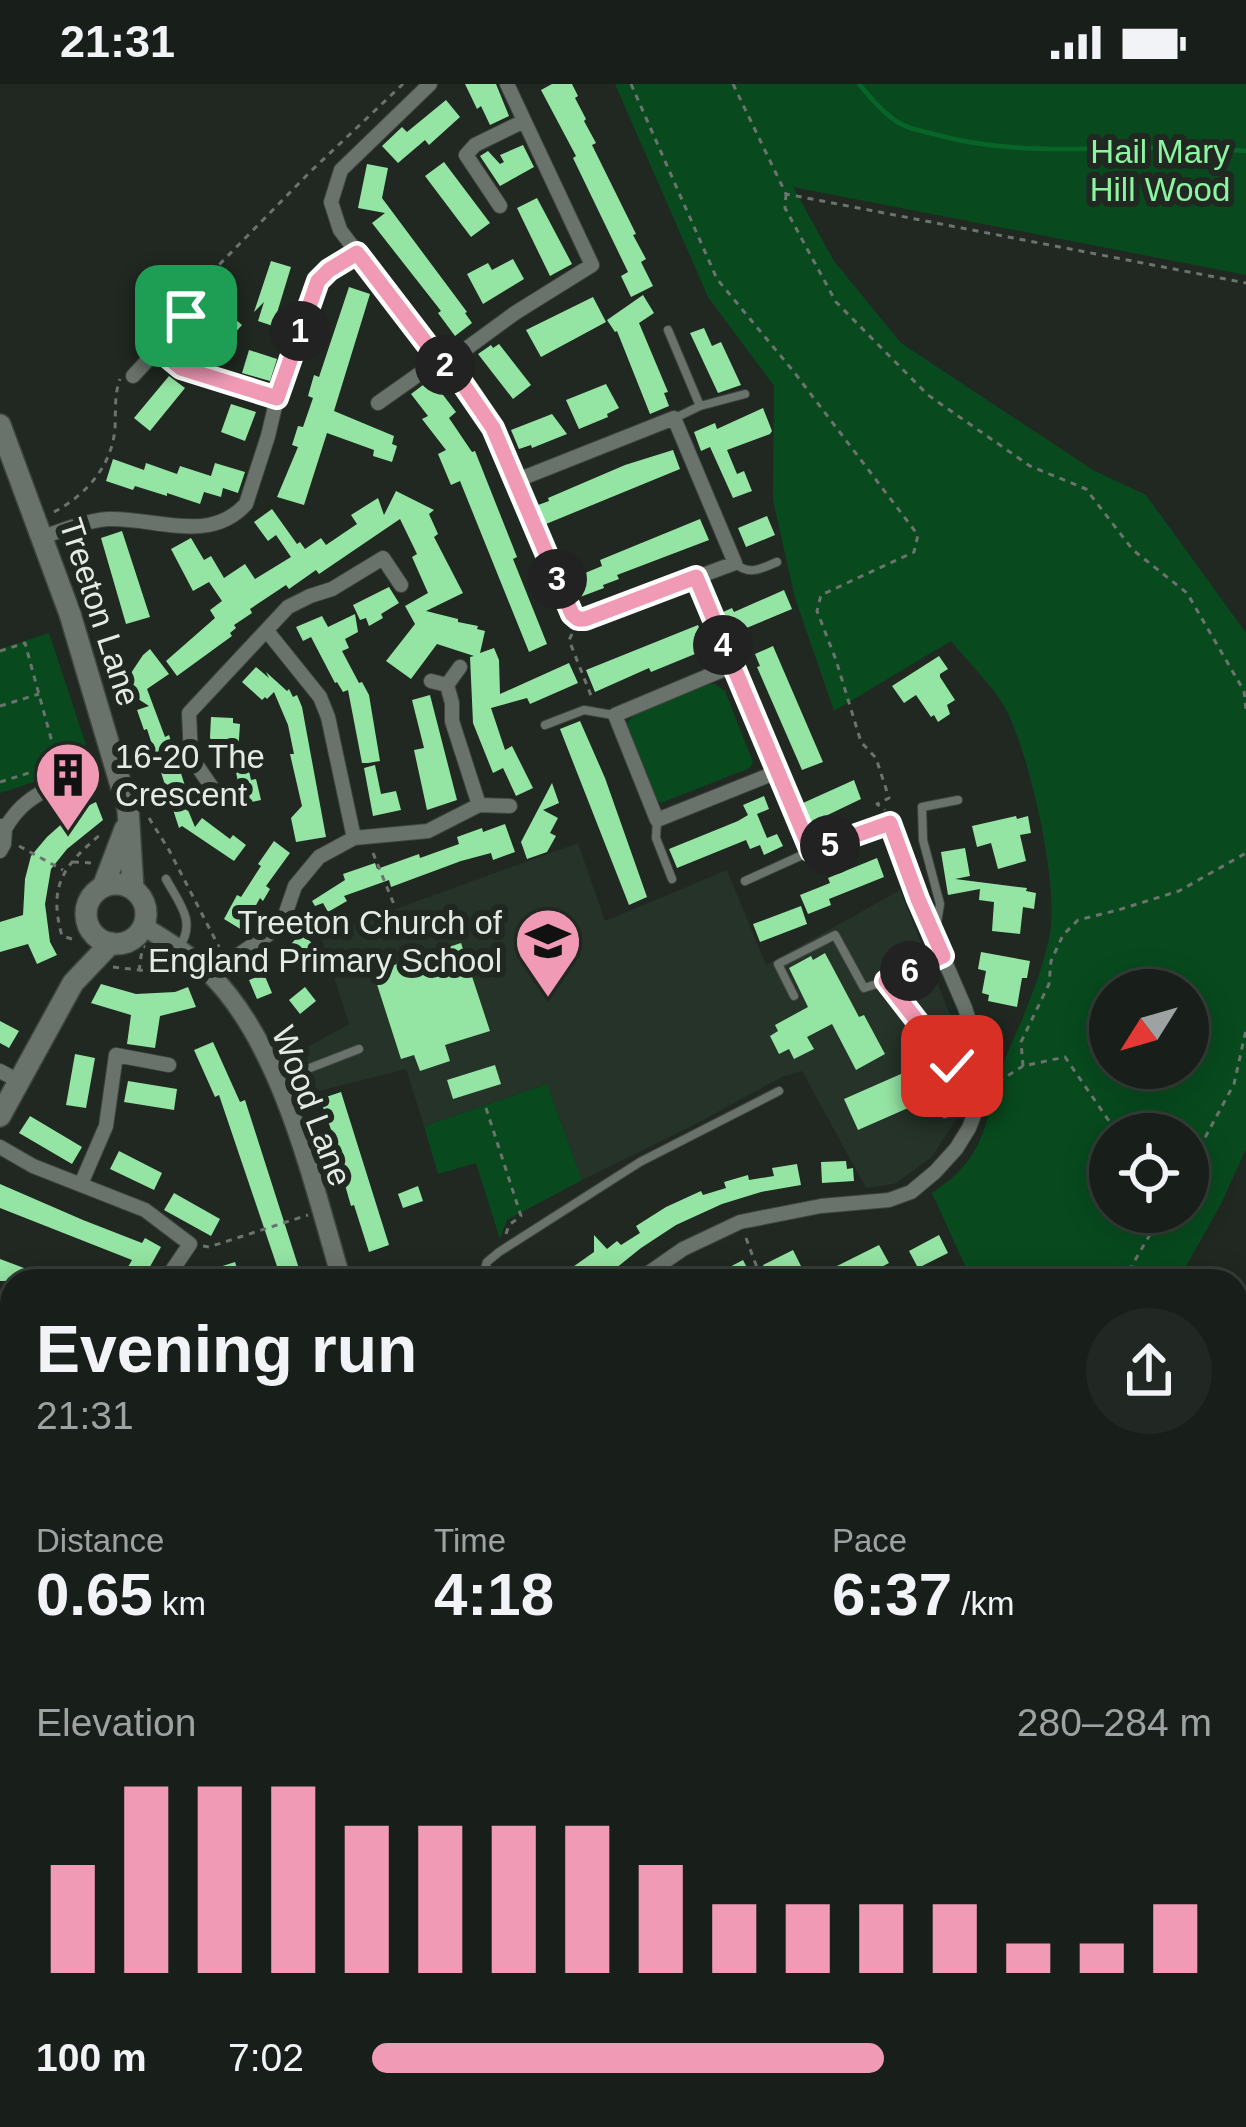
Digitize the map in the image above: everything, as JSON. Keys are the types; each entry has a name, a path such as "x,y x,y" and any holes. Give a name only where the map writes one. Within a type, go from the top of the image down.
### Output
{"main road":[{"name":"Treeton Lane","path":"0,425 70,614 128,809 138,820 132,851 133,889"},
{"path":"73,983 79,930 88,901 103,887 138,820"},
{"path":"0,1116 10,1076 73,983 143,926 144,906 133,889 113,884 103,887"},
{"path":"79,930 96,936 110,955"}],"street":[{"path":"430,84 341,170 331,202 340,230 493,428 515,481 572,614 585,619 735,563 674,418 515,481"},
{"path":"378,404 592,265 507,84"},
{"path":"500,206 466,155 475,145 524,121"},
{"path":"43,537 81,523 110,519 199,527 230,518 246,504 318,281 357,253"},
{"path":"133,376 186,316"},
{"path":"158,349 181,368 277,398"},
{"path":"222,802 191,757 189,712 288,607 332,589 383,558 400,585"},
{"path":"655,1269 740,1222 821,1206 890,1200 911,1192 956,1149 976,1110 981,1084 976,1042 890,823 811,851 696,577"},
{"path":"267,631 320,697 361,838"},
{"path":"732,666 614,715 657,820 777,772"},
{"path":"460,667 439,683 452,703 452,721 478,805"},
{"path":"2,836 13,814 30,798 59,783"},
{"path":"210,974 275,930 295,886 319,857 361,838 428,830 478,805 511,806"},
{"name":"Wood Lane","path":"143,926 210,974 250,1028 278,1081 338,1269"},
{"path":"81,1184 106,1126 116,1054 169,1065"},
{"path":"0,1147 33,1166 145,1210 190,1244 173,1269"}],"lane":[{"path":"186,316 211,287 220,296"},
{"path":"668,330 700,406"},
{"path":"674,418 745,394"},
{"path":"735,563 750,571 777,562"},
{"path":"544,725 584,710 614,715"},
{"path":"794,997 778,964 835,935 864,988 886,981 940,949 936,924 940,904 923,840 922,807 958,800"},
{"path":"657,820 656,838 672,879"},
{"path":"745,881 811,851"},
{"path":"166,879 188,924 184,952"},
{"path":"886,981 952,1066 958,1089 945,1114"},
{"path":"278,1081 359,1049"},
{"path":"485,1269 499,1252 640,1162 779,1091"}],"path":[{"path":"631,84 717,279 918,536 914,552 821,595 817,611 861,742 876,758 889,798 877,804 884,806 890,823"},
{"path":"733,84 787,194 785,208 836,302 928,395 1030,466 1086,490 1132,550 1187,593 1244,691 1246,710"},
{"path":"787,194 1246,284"},
{"path":"578,619 569,640 597,710"},
{"path":"0,651 25,644 58,764"},
{"path":"0,706 39,694"},
{"path":"0,782 67,761"},
{"path":"138,820 170,850 217,944 230,960"},
{"path":"79,930 62,937 57,920 58,886 71,862 104,831"},
{"path":"2,836 65,871"},
{"path":"96,838 99,848"},
{"path":"361,838 395,907"},
{"path":"1023,1066 1021,1042 1049,984 1051,961 1063,935 1078,920 1179,891 1246,853"},
{"path":"71,862 99,863"},
{"path":"110,955 162,971 180,968 184,952"},
{"path":"1209,1131 1234,1084 1246,1030"},
{"path":"981,1084 991,1087 1023,1066 1065,1057 1104,1113"},
{"path":"487,1108 520,1216 509,1225 499,1252"},
{"path":"190,1244 209,1247 321,1210"},
{"path":"740,1222 758,1269"},
{"path":"1130,1269 1151,1233"}],"shaded area":[{"name":"Treeton Church of England Primary School","path":"578,843 605,921 727,870 766,965 900,890 965,1052 961,1112 931,1158 894,1184 866,1188 802,1071 582,1180 547,1084 424,1126 406,1069 296,1097 282,1061 349,1024 321,936"}],"green space":[{"name":"Hail Mary Hill Wood","path":"615,84 1246,84 1246,275 793,187 834,261 901,343 1093,470 1146,495 1246,633 1246,1149 1209,1225 1209,1113 1089,1113 1089,1233 1205,1233 1185,1269 967,1269 932,1193 964,1166 977,1145 1049,939 1051,888 1032,786 1004,706 951,641 834,711 795,598 773,500 774,386 708,297"},
{"path":"49,633 92,763 0,793 0,649"},
{"path":"709,684 725,691 753,762 750,768 661,803 653,796 626,724 634,715"},
{"path":"547,1084 582,1180 507,1220 500,1239 476,1163 438,1174 424,1126"}],"building":[{"path":"465,84 496,84 509,116 490,125"},
{"path":"552,84 572,84 596,143 592,145 646,259 641,262 653,286 631,297 621,276 628,272 541,90"},
{"path":"446,100 460,117 429,145 425,140 398,163 382,146 402,127 407,132"},
{"path":"523,145 534,167 500,186 480,156 488,151 500,164 504,162 500,155"},
{"path":"444,162 490,223 471,237 425,176"},
{"path":"367,164 388,168 382,198 467,312 472,323 455,336 372,223 385,213 358,208"},
{"path":"537,198 572,264 550,276 517,208"},
{"path":"513,259 524,279 483,304 467,274 488,263 492,270"},
{"path":"271,261 291,267 273,326 258,321 264,302 254,312"},
{"path":"349,287 370,294 334,411 394,436 392,444 397,446 392,462 373,456 374,450 327,433 304,505 277,497 298,447 292,445 298,426 303,427 313,398 308,396 314,375 319,377"},
{"path":"643,295 654,313 639,323 668,392 664,393 669,406 650,414 617,331 607,320"},
{"path":"593,297 606,322 541,357 526,330"},
{"path":"228,313 242,325 204,363 192,353"},
{"path":"704,328 712,346 721,342 741,385 718,393 690,333"},
{"path":"499,344 531,385 513,399 478,354"},
{"path":"249,350 277,359 270,381 242,373"},
{"path":"169,376 185,388 150,431 134,418"},
{"path":"431,379 456,412 449,418 475,451 517,557 513,559 547,644 529,652 460,481 451,485 438,454 446,450 422,419 428,416 411,394"},
{"path":"606,384 619,408 579,429 566,400"},
{"path":"231,404 256,412 245,441 221,432"},
{"path":"763,408 770,434 727,450 737,474 744,471 752,491 733,498 710,447 701,451 694,432 715,423 717,429"},
{"path":"552,414 567,434 519,449 511,430"},
{"path":"673,450 680,469 546,524 538,505 548,498"},
{"path":"113,459 144,470 146,463 177,474 180,466 211,476 215,463 245,472 238,493 223,488 221,497 204,492 200,504 106,481"},
{"path":"396,491 434,510 429,514 438,534 434,537 463,593 426,611 485,631 480,653 494,648 500,694 569,663 578,683 530,704 527,698 491,708 505,750 512,746 533,788 516,796 503,768 493,773 473,723 470,657 474,656 437,644 411,679 386,661 415,624 405,606 428,593 400,519 319,574 316,570 289,589 286,585 250,609 252,613 234,625 232,636 177,676 166,661 215,618 210,610 222,601 209,582 193,591 171,549 191,538 204,560 211,556 224,578 245,564 255,579 291,557 276,535 268,541 254,522 272,509 305,549 321,538 326,545 357,524 351,515 378,498 384,515"},
{"path":"767,516 775,535 746,547 738,528"},
{"path":"700,519 709,540 617,575 619,579 604,588 580,597 573,578 602,566 600,560"},
{"path":"122,531 150,617 126,624 101,538"},
{"path":"389,587 399,603 369,626 366,618 360,620 353,605"},
{"path":"784,590 792,609 732,634 723,612 732,608 734,612"},
{"path":"355,614 358,632 345,639 349,648 342,651 369,695 380,761 368,763 362,763 348,690 343,692 335,683 311,637 303,641 296,627 322,616 328,627"},
{"path":"698,625 706,645 694,650 695,654 595,692 586,670"},
{"path":"773,646 823,762 802,770 757,667 755,654"},
{"path":"150,649 169,674 147,689 165,737 169,735 185,786 180,791 195,827 202,818 246,845 234,861 179,828 137,710 149,706 121,688"},
{"path":"939,656 948,669 940,677 955,700 947,705 950,714 938,722 916,695 904,703 892,686"},
{"path":"256,667 289,689 293,697 297,695 302,707 326,837 296,842 291,818 302,806 288,725 274,692 262,700 242,682"},
{"path":"430,695 457,800 427,810 414,750 424,748 412,700"},
{"path":"211,717 233,718 233,723 240,724 238,754 245,752 261,800 243,804 235,768 222,770 219,756 214,757"},
{"path":"580,721 647,897 629,905 560,729"},
{"path":"375,765 381,794 396,791 401,810 373,816 364,768"},
{"path":"854,780 861,799 811,823 803,803"},
{"path":"552,783 559,803 543,810 558,818 550,833 556,836 547,852 527,859 521,842"},
{"path":"764,796 769,809 757,814 767,838 777,834 783,846 764,855 760,845 750,849 746,840 677,868 669,849 738,821 748,815 743,805"},
{"path":"96,802 103,820 51,869 45,904 50,942 57,955 37,964 28,944 0,952 0,922 23,915 31,856 75,812"},
{"path":"1028,816 1031,833 1020,835 1026,861 998,869 991,843 977,847 972,826"},
{"path":"505,824 515,852 493,860 491,853 461,861 391,887 389,880 344,896 347,901 328,912 323,903 315,906 312,901 345,880 343,874 375,863 377,869 419,854 420,858 459,844 457,837"},
{"path":"274,841 290,853 242,930 224,919"},
{"path":"965,848 970,876 955,879 1036,893 1034,909 1023,907 1020,934 992,931 994,902 979,900 980,889 948,895 941,852"},
{"path":"877,858 884,877 829,899 831,905 808,914 800,895"},
{"path":"801,906 807,924 760,942 753,924"},
{"path":"301,933 315,946 296,966 283,953"},
{"path":"461,943 490,1031 445,1045 450,1061 420,1071 414,1055 401,1059 373,972"},
{"path":"981,952 1030,961 1017,1007 988,1001 989,995 982,993 986,971 978,969"},
{"path":"825,953 885,1054 856,1070 832,1024 807,1037 814,1049 794,1059 789,1049 779,1054 770,1036 778,1031 775,1025 808,1007 789,968"},
{"path":"264,974 272,993 257,999 249,980"},
{"path":"101,984 136,994 188,987 196,1007 160,1016 155,1048 127,1044 131,1015 91,1003"},
{"path":"305,987 316,1001 300,1014 289,1000"},
{"path":"0,1021 19,1031 9,1048 0,1043"},
{"path":"213,1042 240,1102 245,1100 299,1269 278,1269 219,1095 215,1097 194,1050"},
{"path":"75,1054 95,1058 86,1108 66,1105"},
{"path":"935,1059 949,1090 858,1130 844,1099"},
{"path":"495,1065 501,1084 453,1099 447,1080"},
{"path":"128,1081 177,1089 174,1110 124,1102"},
{"path":"341,1092 389,1245 369,1252 320,1099"},
{"path":"30,1116 82,1147 72,1164 19,1133"},
{"path":"119,1151 162,1173 154,1190 110,1169"},
{"path":"846,1161 847,1169 853,1168 854,1181 822,1183 821,1162"},
{"path":"797,1164 801,1185 722,1204 676,1225 615,1269 570,1269 594,1252 594,1235 607,1249 617,1241 621,1245 640,1233 636,1226 666,1207 701,1191 703,1195 726,1188 724,1182 748,1175 749,1180 774,1176 772,1168"},
{"path":"0,1184 161,1247 149,1269 127,1269 132,1260 0,1208"},
{"path":"418,1186 423,1201 403,1208 398,1194"},
{"path":"174,1193 220,1219 211,1236 164,1210"},
{"path":"939,1235 948,1253 918,1268 909,1251"},
{"path":"879,1245 889,1263 877,1269 831,1269"},
{"path":"793,1250 802,1268 765,1269 763,1265"},
{"path":"0,1259 27,1269 0,1269"},
{"path":"743,1260 748,1269 726,1269"}],"waterway":[{"path":"859,84 903,125 972,143 1049,149 1246,151"}],"place":[{"name":"16-20 The Crescent","path":"68,834"},
{"name":"Treeton Church of England Primary School","path":"548,1000"}],"route":[{"path":"186,316 158,349 181,368 277,398 318,281 357,253 439,360 458,377 493,428 572,614 585,619 696,577 811,851 890,823 943,956 886,981 952,1066"}]}
